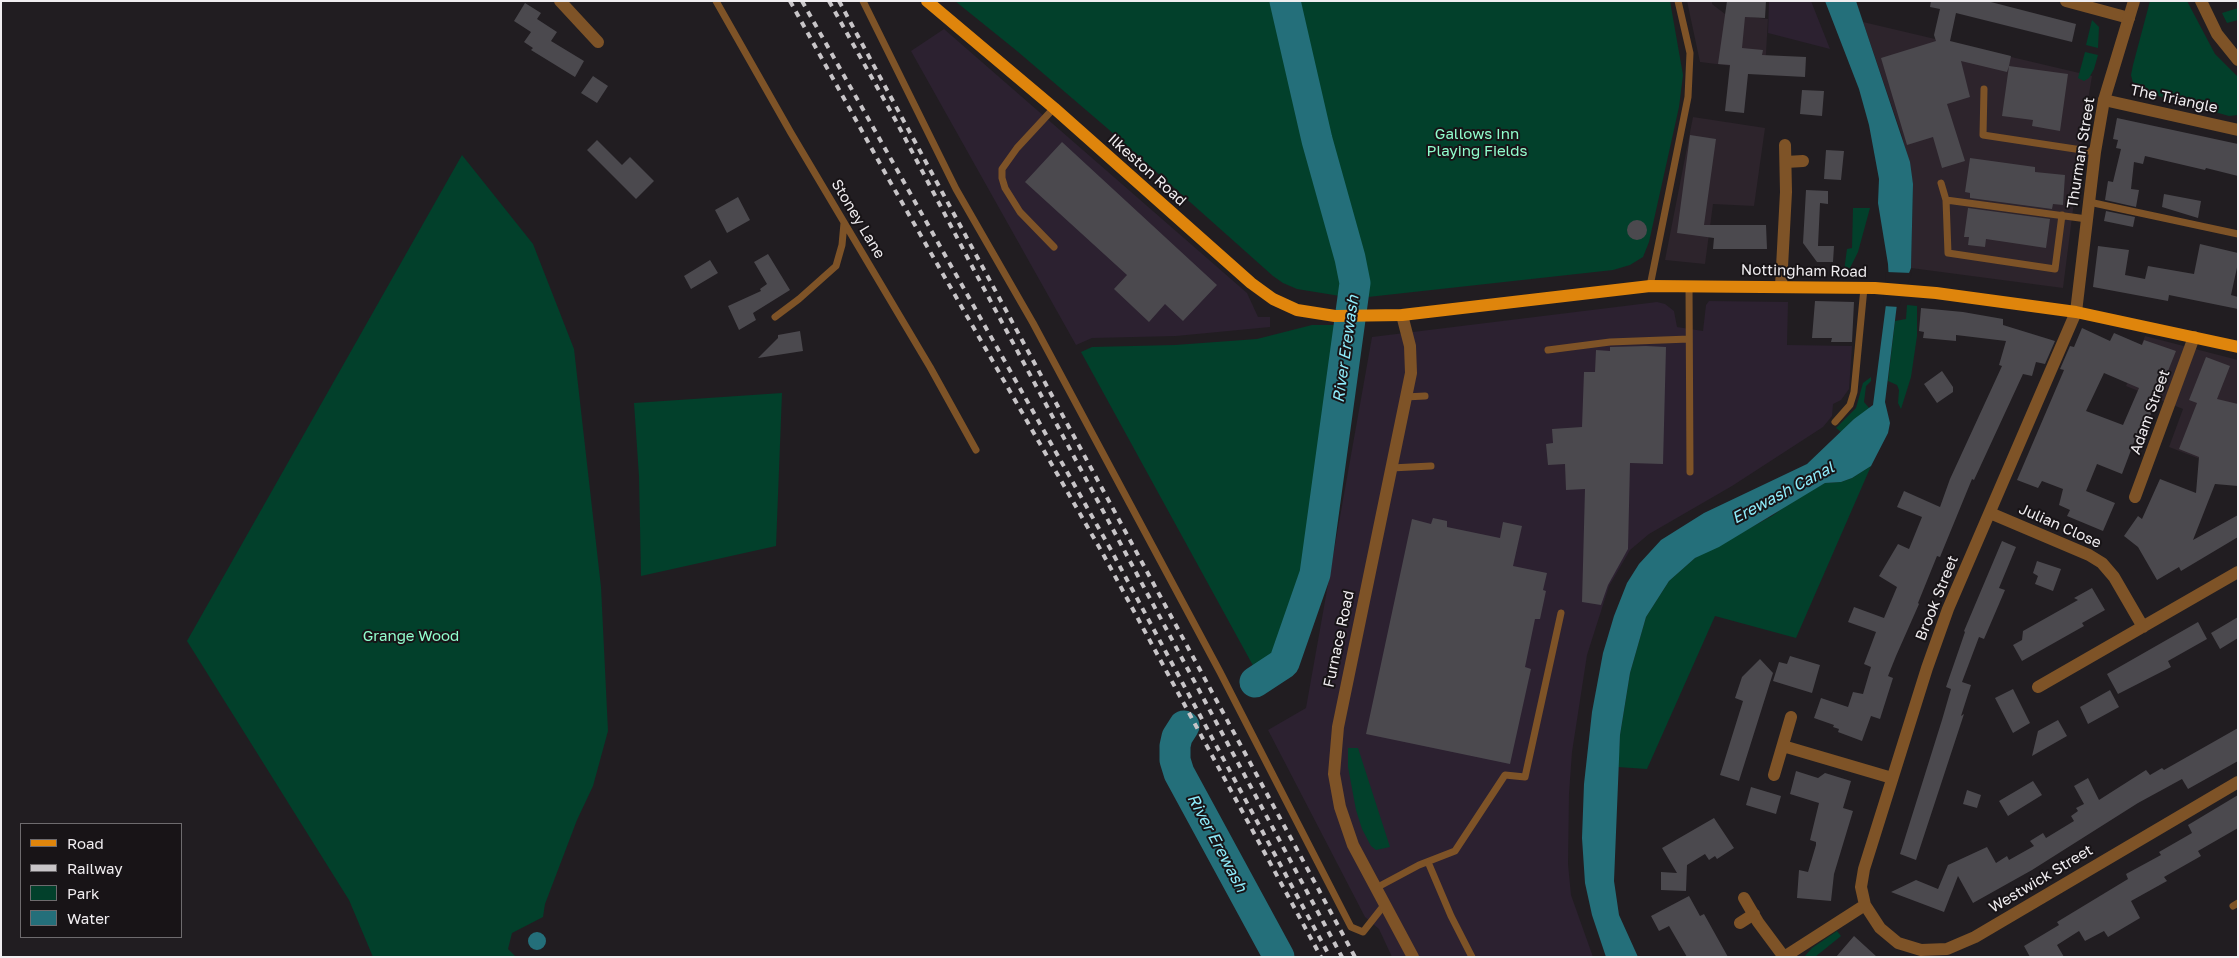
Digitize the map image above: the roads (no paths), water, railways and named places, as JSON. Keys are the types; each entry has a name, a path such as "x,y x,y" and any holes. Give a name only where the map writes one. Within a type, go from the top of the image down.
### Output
{"main road":[{"name":"Ilkeston Road","path":"927,1 1054,108 1262,292 1297,310 1335,316 1366,316"},
{"name":"Nottingham Road","path":"1366,316 1402,314 1650,286 1870,288 1914,290 2076,312 2238,347"}],"street":[{"path":"560,1 598,42"},
{"path":"2066,1 2129,18"},
{"name":"Thurman Street","path":"2076,312 2095,152 2104,100 2134,1"},
{"path":"2201,1 2217,34 2238,60"},
{"name":"The Triangle","path":"2104,100 2238,130"},
{"path":"1781,286 1785,145"},
{"path":"1786,162 1802,161"},
{"name":"Brook Street","path":"1865,905 1861,887 1864,868 1916,700 1942,626 2076,312"},
{"name":"Furnace Road","path":"1402,314 1412,362 1338,727 1334,763 1337,795 1345,826 1413,957"},
{"name":"Adam Street","path":"2135,497 2194,337"},
{"name":"Julian Close","path":"1990,513 2102,563 2114,577 2143,626"},
{"path":"2038,687 2055,686 2143,626 2236,578"},
{"path":"1774,775 1791,717"},
{"path":"1783,746 1892,778"},
{"name":"Westwick Street","path":"1865,905 1880,928 1898,943 1921,950 1947,949 1975,937 2238,782"},
{"path":"1744,898 1784,957 1865,905"},
{"path":"1740,923 1754,914"}],"lane":[{"name":"Stoney Lane","path":"716,1 844,223 930,366 976,450"},
{"path":"863,1 956,189 1033,323 1211,654 1350,927 1363,932 1385,904"},
{"path":"1650,286 1688,97 1690,53 1678,1"},
{"path":"1984,89 1982,135 2095,152"},
{"path":"1054,108 1017,148 1002,169 1005,188 1020,212 1054,247"},
{"path":"1941,183 1946,200 1948,254 2054,269 2062,215"},
{"path":"1946,200 2087,219"},
{"path":"2089,202 2238,234"},
{"path":"775,317 800,299 836,266 842,246 844,223"},
{"path":"1689,285 1690,472"},
{"path":"1835,422 1850,405 1854,392 1870,288"},
{"path":"1548,350 1610,342 1689,339"},
{"path":"1405,397 1425,396"},
{"path":"1392,468 1431,466"},
{"path":"1376,888 1455,851 1505,775 1525,777 1561,613"},
{"path":"1428,862 1451,916 1472,957"}],"water":[{"name":"Erewash Canal","path":"1825,1 1856,1 1910,162 1913,184 1911,268 1897,304 1885,402 1890,423 1888,433 1871,466 1852,478 1841,482 1825,483 1719,547 1695,558 1669,581 1646,617 1630,673 1620,735 1614,881 1619,915 1638,957 1606,957 1592,915 1585,883 1582,838 1584,784 1592,712 1603,653 1614,616 1627,583 1639,564 1661,540 1704,513 1807,464 1854,419 1873,405 1889,281 1878,203 1879,179 1869,125 1859,89"},
{"path":"537,932 545,937 546,941 541,949 537,950 529,945 528,941 533,933"}],"waterway":[{"name":"River Erewash","path":"1255,682 1284,663 1315,574 1355,283 1350,258 1317,140 1285,1"},
{"name":"River Erewash","path":"1184,726 1177,737 1175,746 1175,760 1179,773 1279,957"}],"railway":[{"path":"790,1 888,178 1103,554 1321,957"},
{"path":"802,1 1111,550 1330,957"},
{"path":"829,1 896,121 1342,957"},
{"path":"839,1 1355,957"}],"park label":[{"name":"Gallows Inn Playing Fields","path":"1477,142"},
{"name":"Grange Wood","path":"411,636"}]}
